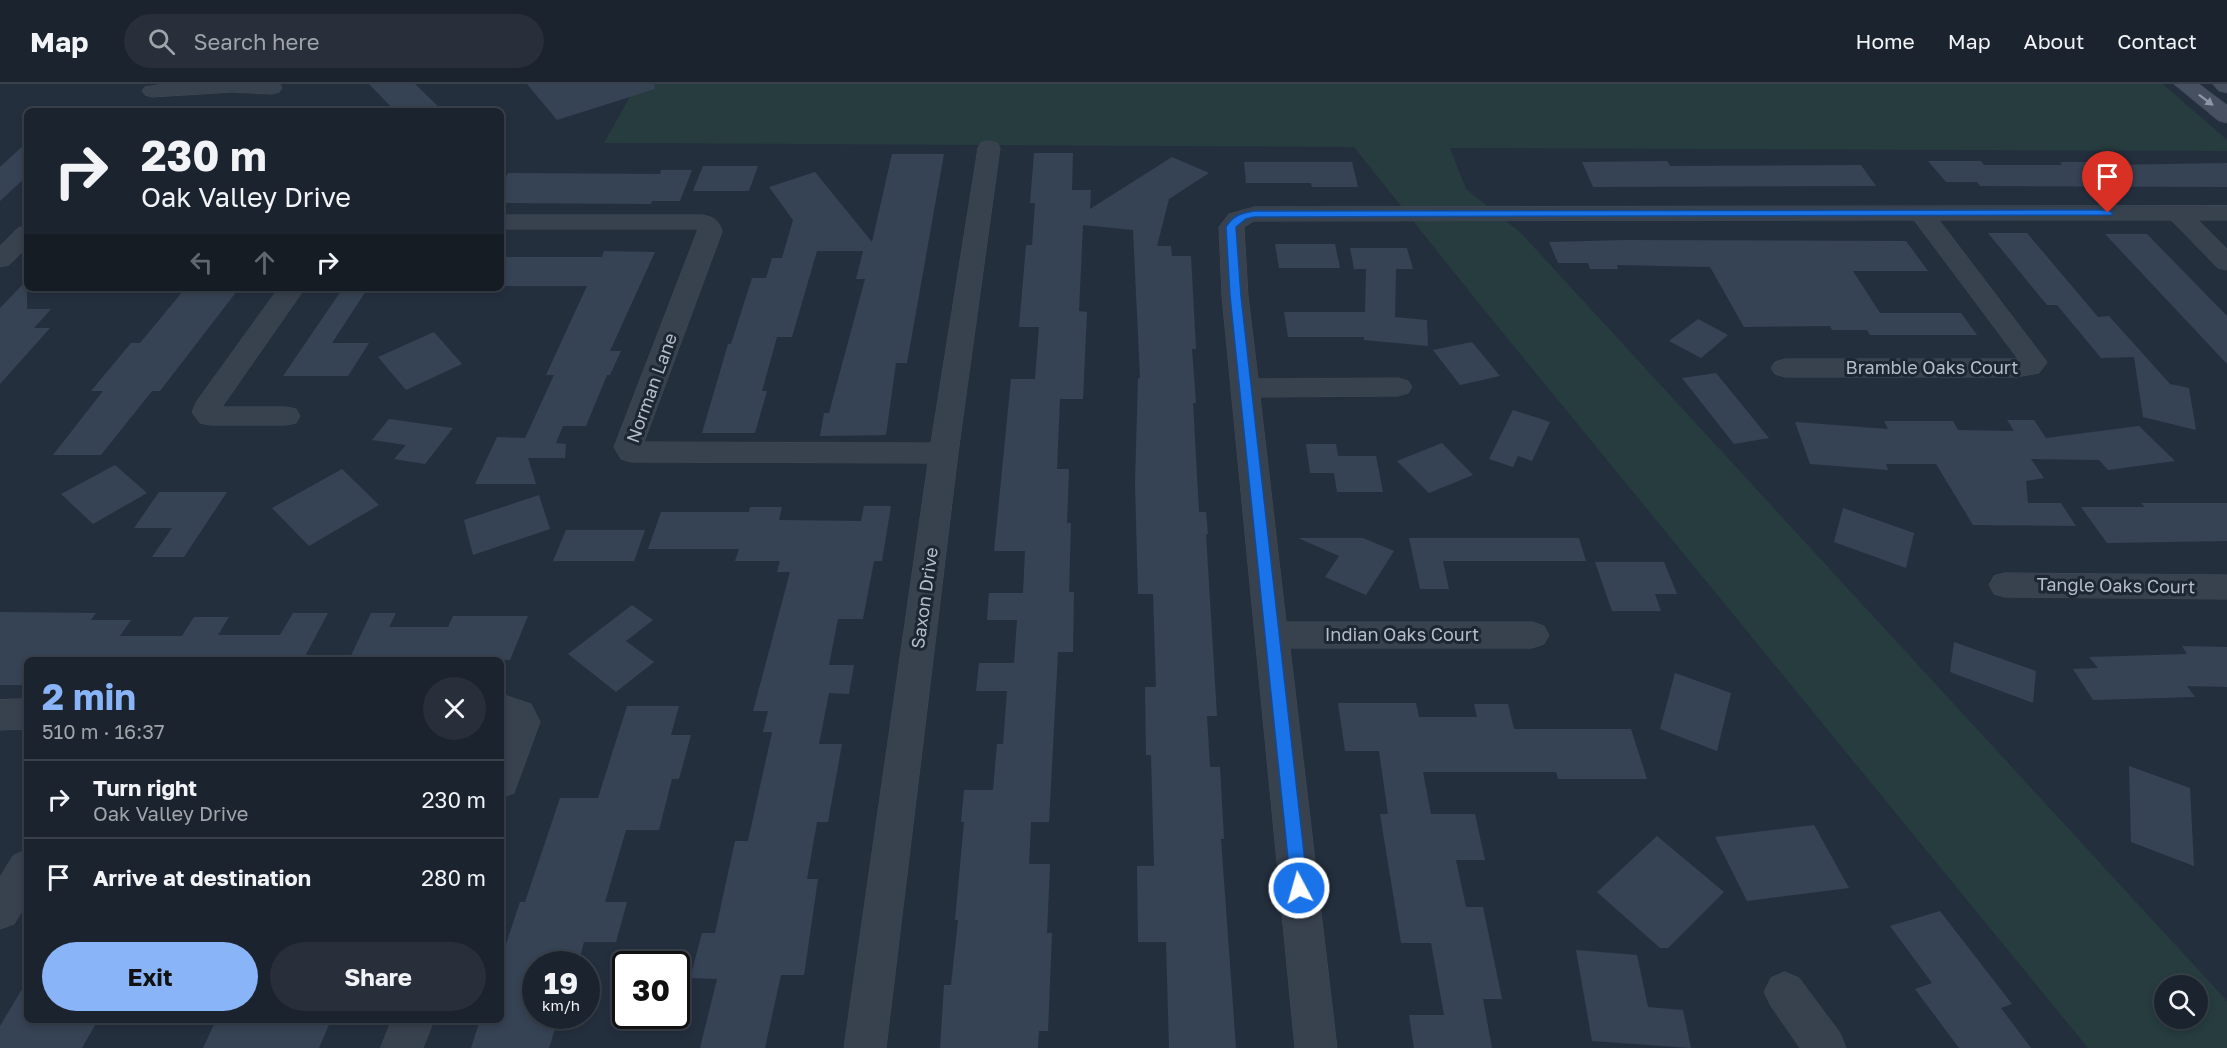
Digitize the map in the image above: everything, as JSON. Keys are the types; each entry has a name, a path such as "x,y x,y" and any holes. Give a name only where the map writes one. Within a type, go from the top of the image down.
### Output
{"main road":[{"path":"2185,84 2227,116"}],"street":[{"path":"150,93 232,86 272,88"},
{"name":"Saxon Drive","path":"865,1048 944,453 989,148"},
{"name":"Bramble Oaks Court","path":"1785,368 2016,368 2029,367 2034,362 1921,213"},
{"path":"2178,213 2227,263"},
{"path":"1316,1048 1235,296 1231,227 1243,216 1254,214 2227,213"},
{"name":"Norman Lane","path":"504,222 703,222 709,226 710,232 628,447 631,452 944,453"},
{"path":"0,260 24,236"},
{"path":"286,416 210,416 206,412 211,401 290,291"},
{"path":"1245,388 1398,387"},
{"name":"Tangle Oaks Court","path":"2005,585 2227,587"},
{"name":"Indian Oaks Court","path":"1272,635 1532,635"},
{"path":"504,709 519,714 523,722 504,774"},
{"path":"0,714 24,714"},
{"path":"0,911 24,873"},
{"path":"1785,992 1825,1048"},
{"path":"402,1048 412,1023"}],"green space":[{"path":"637,84 2163,84 2227,140 2227,151 1450,148 1466,189 1520,232 2203,975 2154,975 2154,1029 2208,1029 2208,980 2227,1001 2227,1048 2088,1048 1481,306 1354,147 604,143"}],"building":[{"path":"369,84 415,84 440,108 392,108"},
{"path":"527,84 654,84 655,89 557,120"},
{"path":"24,145 24,179 0,201 0,167"},
{"path":"1034,153 1073,153 1072,190 1091,190 1090,209 1172,157 1209,173 1169,199 1157,246 1171,246 1172,256 1191,256 1196,349 1192,349 1196,403 1193,403 1199,512 1206,512 1208,534 1206,534 1217,716 1207,716 1210,767 1220,767 1224,839 1221,839 1236,1048 1169,1048 1166,942 1138,942 1137,866 1154,866 1151,755 1146,755 1145,687 1156,687 1153,594 1138,594 1135,483 1138,378 1140,378 1133,230 1083,225 1079,311 1087,312 1083,399 1060,399 1057,469 1069,469 1067,523 1071,523 1069,592 1074,592 1073,652 1058,652 1049,822 1031,822 1029,864 1050,864 1047,933 1052,933 1048,1031 1039,1031 1038,1048 940,1048 944,985 951,985 958,920 955,920 964,822 961,822 964,790 993,790 997,744 1003,744 1007,691 976,691 979,663 1014,663 1017,620 987,620 989,593 1023,593 1025,551 994,551 1011,379 1035,379 1039,327 1019,327 1026,245 1032,245 1035,203 1030,203"},
{"path":"892,154 944,154 907,363 896,363 886,435 820,436 824,413 829,413 865,279 856,279 863,251 817,251 792,337 777,337 762,391 767,391 755,433 702,433 728,344 731,344 752,278 766,278 772,258 782,258 793,220 769,187 815,172 872,242"},
{"path":"1667,161 1670,166 1861,165 1876,186 1593,187 1582,162"},
{"path":"1928,161 1981,161 1984,165 2062,165 2060,162 2105,162 2108,165 2227,163 2227,187 1980,186 1977,182 1946,182"},
{"path":"1244,162 1352,162 1358,187 1312,187 1311,183 1246,183"},
{"path":"703,166 758,166 749,191 693,191"},
{"path":"661,170 692,170 680,201 652,201 651,204 504,203 504,180 508,173 660,174"},
{"path":"1988,233 2027,233 2098,317 2109,316 2170,384 2189,388 2196,430 2143,417 2134,357 2101,358 2057,305 2047,305"},
{"path":"2105,234 2147,234 2227,316 2227,364"},
{"path":"1906,241 1928,271 1853,271 1880,313 1961,313 1977,335 1870,335 1867,330 1832,330 1830,326 1744,327 1710,267 1617,265 1618,269 1590,269 1588,263 1558,263 1549,242"},
{"path":"1275,244 1335,244 1340,268 1279,268"},
{"path":"1350,248 1407,248 1413,269 1396,269 1395,317 1427,320 1428,346 1364,340 1364,337 1288,337 1284,312 1365,312 1366,269 1354,269"},
{"path":"604,251 655,252 610,351 621,351 610,375 607,375 586,426 563,426 556,443 566,444 565,458 528,458 536,484 475,484 497,437 525,438 554,375 546,375 587,286 504,286 506,257 602,257"},
{"path":"24,283 24,291 27,291 27,309 51,309 34,328 50,328 0,384 0,308"},
{"path":"183,291 237,291 160,391 152,391 101,455 53,455 103,391 91,391 131,343 140,343"},
{"path":"341,291 366,291 332,343 369,343 348,376 283,376"},
{"path":"1698,319 1728,335 1701,358 1669,341"},
{"path":"434,332 462,364 406,390 378,357"},
{"path":"1472,342 1500,376 1460,385 1433,350"},
{"path":"1716,373 1769,438 1734,444 1682,378"},
{"path":"1513,410 1550,422 1532,461 1518,456 1513,467 1489,459"},
{"path":"389,419 453,428 425,464 394,459 406,445 372,440"},
{"path":"2007,420 2034,420 2046,438 2139,426 2175,461 2108,470 2099,460 2031,459 2044,478 2026,481 2028,503 2061,503 2076,526 1973,525 1936,464 1886,464 1888,470 1810,464 1795,422 1888,429 1884,421 1953,421 1958,430 2014,431"},
{"path":"1442,443 1473,475 1429,493 1397,461"},
{"path":"1306,444 1336,444 1338,456 1376,456 1383,492 1337,492 1334,473 1310,473"},
{"path":"115,465 147,493 93,524 61,494"},
{"path":"342,469 379,505 309,546 272,508"},
{"path":"159,492 227,492 184,557 152,557 172,528 134,528"},
{"path":"539,495 550,529 473,555 464,520"},
{"path":"2141,503 2227,503 2227,541 2107,543 2081,507 2145,507"},
{"path":"864,506 891,506 882,561 874,561 863,619 838,619 829,665 854,665 849,694 829,693 819,744 842,744 828,822 817,822 807,879 818,879 804,975 781,975 765,1048 700,1048 717,979 690,978 702,933 715,933 735,841 748,841 772,732 763,732 768,711 753,711 790,572 777,572 780,561 735,561 739,549 648,549 661,512 749,512 750,507 782,507 779,520 861,521"},
{"path":"1843,508 1914,533 1906,568 1834,542"},
{"path":"566,530 645,530 634,561 553,561"},
{"path":"1298,538 1363,538 1394,551 1366,595 1325,577 1339,556"},
{"path":"1409,538 1579,538 1586,561 1443,561 1449,589 1420,589"},
{"path":"1595,562 1664,562 1677,594 1655,594 1661,611 1612,611"},
{"path":"632,605 653,620 626,641 654,662 616,692 568,654"},
{"path":"0,612 96,613 91,620 131,620 120,636 182,636 194,617 229,617 218,635 280,635 293,613 328,613 305,657 24,657 24,685 0,685"},
{"path":"371,613 396,613 389,627 448,627 453,616 528,616 510,660 504,660 504,657 350,657"},
{"path":"1954,642 2036,671 2033,703 1950,672"},
{"path":"2182,646 2227,647 2227,687 2187,686 2195,697 2093,700 2073,669 2098,668 2089,657 2187,654"},
{"path":"1675,673 1731,693 1717,751 1660,729"},
{"path":"1338,703 1416,703 1419,717 1477,717 1474,704 1508,704 1514,729 1631,729 1647,779 1558,779 1556,772 1423,772 1431,814 1475,814 1485,860 1456,860 1466,907 1483,907 1502,999 1483,999 1492,1048 1414,1048 1409,1015 1444,1015 1431,943 1401,943 1380,814 1388,814 1379,751 1345,751"},
{"path":"627,706 679,706 671,735 691,735 679,779 672,779 659,830 626,830 605,902 627,902 616,942 584,942 582,951 522,951 522,1029 555,1029 549,1048 471,1048 479,1023 504,1023 504,950 520,902 525,902 560,798 598,798"},
{"path":"2129,766 2190,788 2194,866 2131,842"},
{"path":"1814,825 1849,888 1747,901 1715,837"},
{"path":"1657,836 1724,892 1668,948 1660,948 1597,892"},
{"path":"1940,911 2012,1004 2001,1008 2031,1048 1959,1048 1915,989 1932,983 1890,926"},
{"path":"1576,950 1637,955 1648,1007 1683,1010 1691,1048 1592,1041"},
{"path":"24,986 24,1023 96,1023 82,1048 0,1048 0,1026"},
{"path":"215,1023 330,1023 319,1048 203,1048"}],"route":[{"path":"1299,888 1235,296 1231,227 1234,222 1243,216 1254,214 2108,213"}]}
